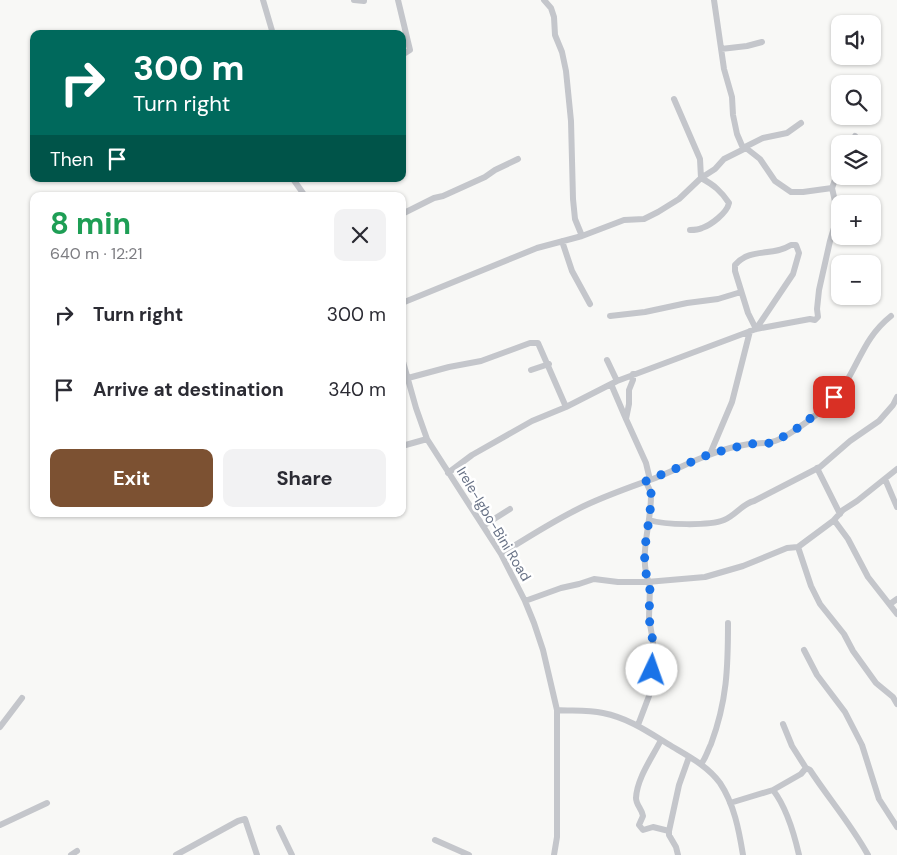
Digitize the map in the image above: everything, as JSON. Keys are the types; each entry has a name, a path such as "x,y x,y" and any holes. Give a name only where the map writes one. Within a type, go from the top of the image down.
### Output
{"street":[{"path":"263,0 272,30"},
{"path":"354,0 364,1"},
{"path":"398,0 405,30"},
{"path":"544,0 551,8 554,17 556,35 566,71 572,121 572,199 575,219 582,236"},
{"path":"714,0 725,77 732,97 735,126 743,148"},
{"path":"406,33 410,50 406,52"},
{"path":"721,49 762,42"},
{"path":"674,99 700,159 701,178"},
{"path":"406,301 537,248 582,236 624,220 644,219 686,193 724,159 763,138 787,133 801,123"},
{"path":"743,148 755,153 775,182 791,192 832,188"},
{"path":"406,212 485,177 518,159"},
{"path":"690,230 702,229 710,224 728,208 729,204 715,186 701,178"},
{"path":"448,473 472,455 532,421 566,407 633,374 753,330 810,319 815,320 818,317 819,290 838,215 832,188 833,185"},
{"path":"562,241 572,271 590,304"},
{"path":"710,454 732,402 753,330 793,274 798,247 791,245 776,252 742,257 735,265 753,330"},
{"path":"610,316 646,312 687,303 718,299 741,292"},
{"path":"500,554 576,510 710,454 748,444 773,443 804,424 839,391 879,325 891,316"},
{"path":"408,378 481,361 535,342 540,344 566,407"},
{"path":"607,360 626,418 646,463 647,484 651,492 644,553 650,586 649,618 654,657 649,696 638,725"},
{"path":"531,370 548,364"},
{"name":"Irele-Igbo-Bini Road","path":"406,371 427,439 500,554 525,601 543,650 557,710 558,837 554,855"},
{"path":"626,418 633,374"},
{"path":"649,520 694,524 724,520 741,510 746,503 754,501 817,468 879,421 893,405 897,397"},
{"path":"406,445 427,439"},
{"path":"817,468 840,514"},
{"path":"525,601 554,590 594,579 618,582 648,582 705,577 742,566 787,548 798,547 897,469"},
{"path":"885,479 897,507"},
{"path":"483,526 510,509"},
{"path":"834,520 848,539 868,577 897,614"},
{"path":"798,547 811,586 820,604 844,634 853,651 876,683 893,697 897,704"},
{"path":"890,604 897,599"},
{"path":"701,764 706,759 719,724 726,692 728,623"},
{"path":"804,650 817,676 845,712 862,745 879,799 897,827"},
{"path":"0,727 22,698"},
{"path":"557,710 602,713 638,725 701,764 712,773 730,803 738,824 744,855"},
{"path":"783,724 792,746 806,768 810,770 822,790 843,814 868,855"},
{"path":"661,740 641,778 636,798 637,804 643,812 639,825 643,830 653,827 669,831"},
{"path":"678,855 676,847 668,835 679,785 689,757"},
{"path":"730,803 773,790 801,774 806,768"},
{"path":"773,790 778,796 792,829 799,855"},
{"path":"0,825 48,802"},
{"path":"176,855 245,819 257,855"},
{"path":"279,828 292,855"},
{"path":"435,840 469,855"}],"route":[{"path":"652,670 654,657 649,618 650,586 644,553 651,492 644,482 710,454 748,444 773,443 804,424 834,397"}]}
